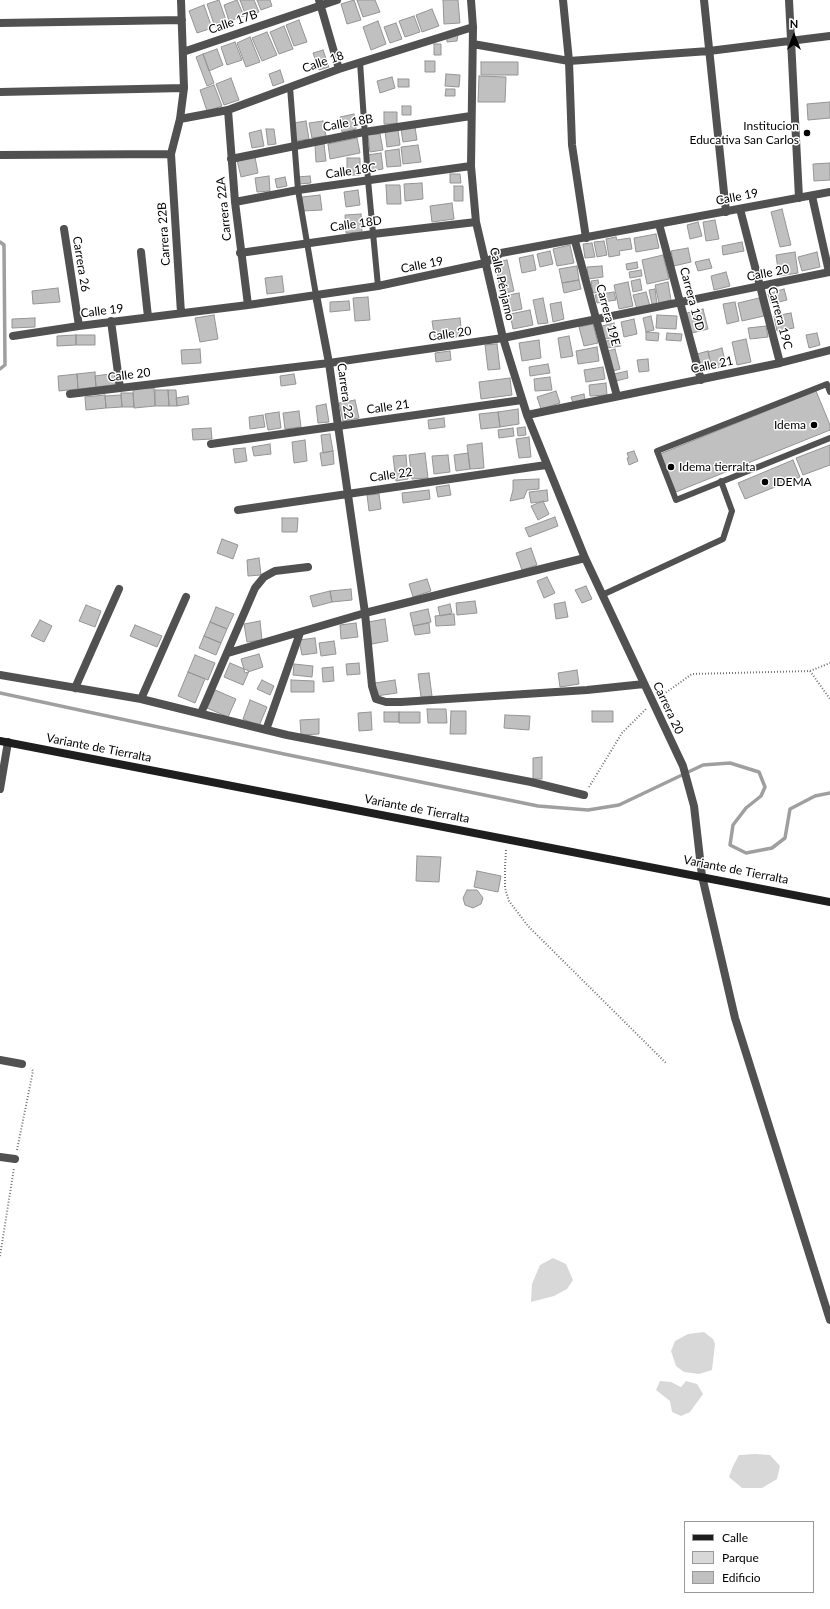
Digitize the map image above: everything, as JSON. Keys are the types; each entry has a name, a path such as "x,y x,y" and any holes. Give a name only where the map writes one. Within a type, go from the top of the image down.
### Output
{"main road":[{"name":"Variante de Tierralta","path":"4,741 830,902"}],"street":[{"name":"Carrera 22B","path":"181,0 184,52 184,88 180,119 171,154 181,313"},
{"name":"Calle 17B","path":"184,52 320,3 337,0"},
{"name":"Calle Pénjamo","path":"471,0 473,27 471,166 476,222 503,338 522,400 546,465 585,558"},
{"path":"563,0 569,61 572,145 586,238"},
{"path":"704,0 726,212"},
{"path":"789,0 799,198"},
{"path":"320,3 339,69"},
{"path":"0,23 182,20"},
{"name":"Calle 18","path":"180,119 228,110 339,69 473,27"},
{"path":"473,44 569,61 709,51 830,36"},
{"path":"0,92 184,88"},
{"name":"Carrera 22A","path":"228,110 230,159 240,253 248,304"},
{"name":"Calle 18B","path":"230,159 364,132 471,116"},
{"path":"0,155 171,154"},
{"name":"Calle 18C","path":"235,202 298,190 471,166"},
{"name":"Calle 19","path":"13,336 111,321 378,286 485,263 501,253 575,241 830,192"},
{"path":"812,196 830,272"},
{"name":"Carrera 19C","path":"740,209 780,363"},
{"name":"Calle 18D","path":"240,253 373,234 476,222"},
{"name":"Carrera 19D","path":"660,224 701,380"},
{"name":"Carrera 26","path":"64,229 79,326"},
{"name":"Carrera 19E","path":"575,241 617,396"},
{"path":"141,252 148,317"},
{"name":"Calle 20","path":"70,394 329,363 503,338 830,272"},
{"name":"Carrera 22","path":"316,295 329,363 365,613 372,686 376,699 386,702 401,702 587,690 644,684"},
{"path":"111,321 120,388"},
{"name":"Calle 21","path":"527,415 701,380 780,363 830,350"},
{"name":"Calle 21","path":"211,444 522,400"},
{"name":"Calle 22","path":"238,510 546,465"},
{"path":"228,653 365,613 585,558"},
{"name":"Carrera 20","path":"585,558 683,766 694,806 702,876 735,1018 830,1320"},
{"path":"201,713 228,653 254,588 264,577 275,571 308,568"},
{"path":"75,688 119,588"},
{"path":"141,699 186,597"},
{"path":"266,730 300,633"},
{"path":"0,675 141,699 266,730 531,782 584,795"},
{"path":"0,789 4,741"},
{"path":"0,1060 22,1064"},
{"path":"0,1157 15,1159"}],"lane":[{"path":"360,62 364,132 378,286"},
{"name":"Carrera 22","path":"290,87 298,190 316,295"},
{"path":"830,392 827,384 657,451 676,500 830,438"},
{"path":"602,595 723,539 732,511 721,482"}],"path":[{"path":"584,795 622,733 652,702 692,674 810,672 830,663"},
{"path":"810,672 830,699"},
{"path":"508,839 504,867 505,888 509,901 528,926 667,1064"}],"green space":[{"path":"553,1258 566,1264 573,1280 567,1289 554,1296 531,1302 532,1284 540,1265"},
{"path":"704,1332 713,1339 715,1344 712,1370 699,1374 684,1372 676,1366 671,1351 675,1341 688,1334"},
{"path":"660,1381 671,1382 681,1387 686,1381 697,1384 703,1394 690,1412 681,1416 672,1412 670,1401 656,1390"},
{"path":"739,1455 770,1455 780,1466 777,1479 762,1488 742,1488 729,1477 733,1466"}],"building":[{"path":"219,0 227,23 215,27 207,4"},
{"path":"237,0 244,16 229,21 224,5"},
{"path":"240,0 254,0 259,12 246,16"},
{"path":"257,0 270,0 272,6 261,10"},
{"path":"354,0 361,20 347,24 341,4"},
{"path":"357,0 375,0 380,12 363,17"},
{"path":"443,0 458,0 460,23 444,24"},
{"path":"204,5 212,28 197,33 189,11"},
{"path":"432,9 439,26 422,32 416,15"},
{"path":"414,16 420,32 405,37 399,21"},
{"path":"299,20 307,42 294,46 286,25"},
{"path":"378,21 386,44 371,50 363,27"},
{"path":"396,23 402,39 390,43 384,27"},
{"path":"284,26 293,49 279,54 270,32"},
{"path":"267,32 277,55 262,61 252,38"},
{"path":"458,34 457,41 447,42 447,37"},
{"path":"250,37 260,62 246,67 237,43"},
{"path":"235,42 242,60 227,65 221,47"},
{"path":"434,44 441,44 441,55 434,55"},
{"path":"217,49 223,65 209,71 203,54"},
{"path":"323,50 329,67 319,70 313,53"},
{"path":"203,54 214,83 207,86 196,57"},
{"path":"425,61 435,61 435,72 425,72"},
{"path":"481,62 518,62 518,75 481,75"},
{"path":"280,70 284,82 273,86 269,74"},
{"path":"446,74 460,75 459,87 445,86"},
{"path":"479,76 506,77 505,102 478,102"},
{"path":"392,77 395,88 380,93 377,81"},
{"path":"231,78 239,100 224,105 216,84"},
{"path":"398,79 409,79 409,87 398,87"},
{"path":"214,85 222,106 207,111 200,90"},
{"path":"446,89 455,89 455,96 445,96"},
{"path":"830,102 830,118 808,120 807,104"},
{"path":"402,106 411,106 411,115 402,115"},
{"path":"384,112 397,112 397,124 384,124"},
{"path":"354,114 356,129 342,132 340,117"},
{"path":"306,121 309,139 295,141 293,123"},
{"path":"323,121 326,136 312,138 309,123"},
{"path":"415,127 417,140 403,142 401,129"},
{"path":"266,129 274,129 276,144 268,145"},
{"path":"261,130 264,146 252,148 249,133"},
{"path":"398,130 400,145 387,147 385,131"},
{"path":"380,134 383,150 370,152 368,135"},
{"path":"357,138 360,153 330,159 328,144"},
{"path":"324,144 326,161 316,162 315,145"},
{"path":"418,145 421,162 403,164 401,147"},
{"path":"399,149 401,166 387,167 385,151"},
{"path":"381,153 383,169 369,171 367,155"},
{"path":"255,157 258,173 241,177 237,160"},
{"path":"347,158 360,158 360,175 347,175"},
{"path":"830,163 830,180 814,181 813,164"},
{"path":"450,174 460,174 461,183 450,183"},
{"path":"269,176 270,191 257,192 255,178"},
{"path":"310,176 311,183 298,184 297,177"},
{"path":"285,177 287,186 277,188 275,179"},
{"path":"422,183 423,199 405,201 404,184"},
{"path":"386,185 400,185 401,204 387,204"},
{"path":"454,186 463,186 463,201 454,201"},
{"path":"358,190 360,205 346,207 344,192"},
{"path":"320,195 322,210 303,211 302,197"},
{"path":"452,203 454,219 432,222 430,206"},
{"path":"782,209 791,245 780,247 771,212"},
{"path":"361,214 362,232 346,233 345,215"},
{"path":"715,220 719,239 706,241 703,222"},
{"path":"698,222 702,236 690,239 687,225"},
{"path":"656,234 659,248 636,252 634,238"},
{"path":"616,237 617,240 630,238 632,249 619,251 620,255 609,257 606,239"},
{"path":"604,241 607,255 597,257 594,242"},
{"path":"742,242 744,251 723,255 722,246"},
{"path":"592,243 595,257 585,258 583,244"},
{"path":"570,245 574,263 557,266 553,249"},
{"path":"688,248 691,262 674,266 671,251"},
{"path":"550,251 553,264 540,267 537,254"},
{"path":"795,252 798,273 779,276 776,255"},
{"path":"817,252 820,267 802,271 798,257"},
{"path":"533,255 536,270 522,273 519,258"},
{"path":"663,255 669,279 647,284 642,260"},
{"path":"709,259 712,268 698,271 695,262"},
{"path":"507,260 514,291 501,294 495,262"},
{"path":"637,262 638,268 627,270 626,264"},
{"path":"577,266 579,280 562,283 559,269"},
{"path":"602,266 603,277 588,279 587,267"},
{"path":"641,270 642,276 630,278 629,272"},
{"path":"726,272 730,286 714,290 711,276"},
{"path":"282,276 284,292 267,294 265,278"},
{"path":"640,279 642,290 633,292 631,281"},
{"path":"579,280 581,289 564,293 562,283"},
{"path":"598,280 600,292 593,293 591,281"},
{"path":"628,282 633,306 619,309 614,285"},
{"path":"668,282 671,300 659,303 655,285"},
{"path":"58,288 60,302 33,304 32,291"},
{"path":"655,289 657,304 652,304 649,290"},
{"path":"784,289 787,300 771,304 768,294"},
{"path":"614,292 616,300 597,303 595,295"},
{"path":"646,292 650,306 637,309 633,295"},
{"path":"519,293 522,309 507,312 503,296"},
{"path":"368,297 370,320 355,321 353,298"},
{"path":"543,298 548,323 538,324 533,300"},
{"path":"759,298 764,316 742,321 738,303"},
{"path":"349,301 350,310 330,312 330,302"},
{"path":"561,302 564,319 553,322 550,304"},
{"path":"735,302 739,321 727,324 723,304"},
{"path":"703,309 708,329 692,333 687,313"},
{"path":"530,310 533,325 513,329 510,314"},
{"path":"791,313 794,328 777,331 774,316"},
{"path":"214,315 218,339 200,342 195,318"},
{"path":"657,315 677,316 676,329 656,328"},
{"path":"651,316 654,330 646,332 643,318"},
{"path":"35,318 35,327 12,328 12,319"},
{"path":"460,318 462,336 435,340 432,321"},
{"path":"634,319 637,334 624,337 621,322"},
{"path":"614,323 617,337 605,339 602,326"},
{"path":"593,324 598,343 584,346 579,327"},
{"path":"766,326 768,337 750,339 748,328"},
{"path":"646,332 659,333 658,341 646,340"},
{"path":"667,333 682,334 681,341 666,340"},
{"path":"817,333 820,345 809,348 806,335"},
{"path":"76,335 95,335 95,345 76,345"},
{"path":"76,335 76,345 57,346 57,336"},
{"path":"569,336 573,356 561,358 558,338"},
{"path":"619,339 621,346 607,348 606,341"},
{"path":"746,339 751,362 737,365 732,342"},
{"path":"539,340 541,358 522,361 519,343"},
{"path":"497,344 500,369 488,370 485,345"},
{"path":"597,347 599,361 578,364 576,351"},
{"path":"722,348 726,366 712,369 708,352"},
{"path":"200,349 201,363 182,364 181,350"},
{"path":"615,349 620,369 613,371 608,351"},
{"path":"450,351 451,360 436,362 435,353"},
{"path":"708,351 712,369 701,372 697,354"},
{"path":"648,359 649,371 639,372 637,360"},
{"path":"548,364 550,373 530,376 529,367"},
{"path":"603,367 605,379 586,382 584,370"},
{"path":"627,371 628,378 616,381 614,374"},
{"path":"95,372 96,387 78,389 77,374"},
{"path":"117,373 119,384 96,387 95,376"},
{"path":"77,374 78,389 59,391 58,376"},
{"path":"294,374 296,384 281,386 280,376"},
{"path":"550,377 552,390 535,391 534,379"},
{"path":"510,378 512,395 481,399 479,382"},
{"path":"606,383 607,395 590,396 589,385"},
{"path":"154,388 155,406 134,408 133,389"},
{"path":"155,390 168,390 169,406 155,406"},
{"path":"168,390 176,390 177,406 169,406"},
{"path":"556,391 560,403 541,409 537,397"},
{"path":"816,391 830,425 830,430 676,492 660,454"},
{"path":"121,393 133,393 134,407 122,407"},
{"path":"584,394 585,400 573,403 571,397"},
{"path":"105,395 106,408 86,410 85,397"},
{"path":"121,395 122,407 106,408 105,396"},
{"path":"188,396 189,404 177,406 176,398"},
{"path":"355,400 359,418 343,421 339,403"},
{"path":"326,404 329,422 318,423 316,406"},
{"path":"518,409 519,424 500,427 498,412"},
{"path":"299,411 301,427 285,429 283,413"},
{"path":"279,412 281,428 268,430 265,414"},
{"path":"498,412 500,427 481,429 479,414"},
{"path":"263,415 265,427 250,429 249,417"},
{"path":"444,418 445,427 429,429 428,420"},
{"path":"525,427 526,435 518,436 517,428"},
{"path":"211,428 212,439 193,440 192,429"},
{"path":"513,428 514,436 499,438 498,430"},
{"path":"330,434 333,451 323,453 321,435"},
{"path":"529,437 531,457 519,458 516,439"},
{"path":"305,440 307,461 294,463 292,442"},
{"path":"482,443 484,468 470,469 467,445"},
{"path":"270,444 271,454 254,456 252,447"},
{"path":"830,445 830,465 803,475 796,458"},
{"path":"245,448 247,461 235,463 233,449"},
{"path":"333,451 334,464 322,466 320,453"},
{"path":"634,451 638,461 629,465 627,453"},
{"path":"425,453 428,478 412,479 409,455"},
{"path":"468,453 470,469 456,471 454,455"},
{"path":"406,455 408,479 396,481 393,456"},
{"path":"448,455 450,472 434,474 432,456"},
{"path":"793,460 800,477 745,499 738,483"},
{"path":"539,479 539,489 527,490 524,498 510,501 513,490 513,480"},
{"path":"449,485 451,495 438,497 436,487"},
{"path":"429,490 430,499 403,503 402,493"},
{"path":"547,490 548,501 531,503 529,492"},
{"path":"379,494 381,509 369,511 367,495"},
{"path":"543,501 549,514 538,520 531,506"},
{"path":"555,517 558,526 529,537 525,528"},
{"path":"282,518 298,518 297,532 282,532"},
{"path":"222,539 238,545 233,559 217,553"},
{"path":"531,548 537,565 522,570 516,553"},
{"path":"259,558 261,575 248,576 247,560"},
{"path":"547,577 555,593 544,598 537,581"},
{"path":"427,579 431,591 413,597 409,584"},
{"path":"586,586 592,599 582,603 575,590"},
{"path":"351,589 352,600 332,602 330,591"},
{"path":"330,591 332,602 313,607 310,596"},
{"path":"475,601 477,613 457,615 456,603"},
{"path":"565,602 568,617 556,619 554,604"},
{"path":"450,604 452,613 440,616 438,607"},
{"path":"86,605 101,611 95,627 79,621"},
{"path":"216,607 234,614 227,629 210,622"},
{"path":"428,609 431,622 413,626 410,613"},
{"path":"454,614 455,625 436,626 435,616"},
{"path":"385,619 388,641 372,644 368,622"},
{"path":"40,620 52,626 44,642 31,636"},
{"path":"260,621 262,640 247,642 244,624"},
{"path":"210,622 227,629 221,643 204,636"},
{"path":"356,623 358,637 341,639 340,625"},
{"path":"429,623 430,633 415,635 413,626"},
{"path":"135,625 162,636 157,647 130,636"},
{"path":"204,636 221,643 216,655 199,648"},
{"path":"315,638 317,653 302,655 299,640"},
{"path":"334,641 336,654 321,656 319,643"},
{"path":"259,654 263,667 245,673 241,659"},
{"path":"195,655 215,663 208,680 188,672"},
{"path":"230,663 249,671 243,685 224,677"},
{"path":"359,663 360,674 347,675 346,664"},
{"path":"294,664 313,666 312,677 293,675"},
{"path":"333,667 334,681 323,682 322,668"},
{"path":"577,670 579,684 560,687 558,673"},
{"path":"188,672 205,679 195,703 178,696"},
{"path":"429,673 432,696 421,697 418,674"},
{"path":"262,680 274,686 270,695 257,689"},
{"path":"291,680 314,681 314,692 291,692"},
{"path":"395,680 397,693 376,696 375,683"},
{"path":"215,690 236,699 228,717 207,708"},
{"path":"250,700 267,707 259,726 243,719"},
{"path":"427,709 446,709 447,723 428,723"},
{"path":"451,711 466,711 466,734 450,734"},
{"path":"592,711 613,711 613,722 592,722"},
{"path":"371,712 372,730 359,731 358,713"},
{"path":"384,712 399,712 399,722 384,722"},
{"path":"399,712 420,712 420,723 399,723"},
{"path":"505,715 530,716 529,730 504,728"},
{"path":"319,719 319,734 301,735 300,720"},
{"path":"542,757 542,779 533,779 533,758"},
{"path":"417,856 441,857 439,882 416,881"},
{"path":"477,871 501,876 498,892 474,887"},
{"path":"467,890 477,890 483,898 481,904 473,908 465,905 463,898"}],"waterway":[{"path":"0,242 4,245 5,365 0,369"},
{"path":"0,693 284,754 538,806 588,810 619,805 703,765 730,763 759,772 765,787 761,796 746,808 733,825 730,845 746,853 772,848 785,838 790,809 815,796 830,793"}],"place":[{"name":"Institucion Educativa San Carlos","path":"807,133"},
{"name":"Idema","path":"814,425"},
{"name":"Idema tierralta","path":"671,467"},
{"name":"IDEMA","path":"765,482"}]}
